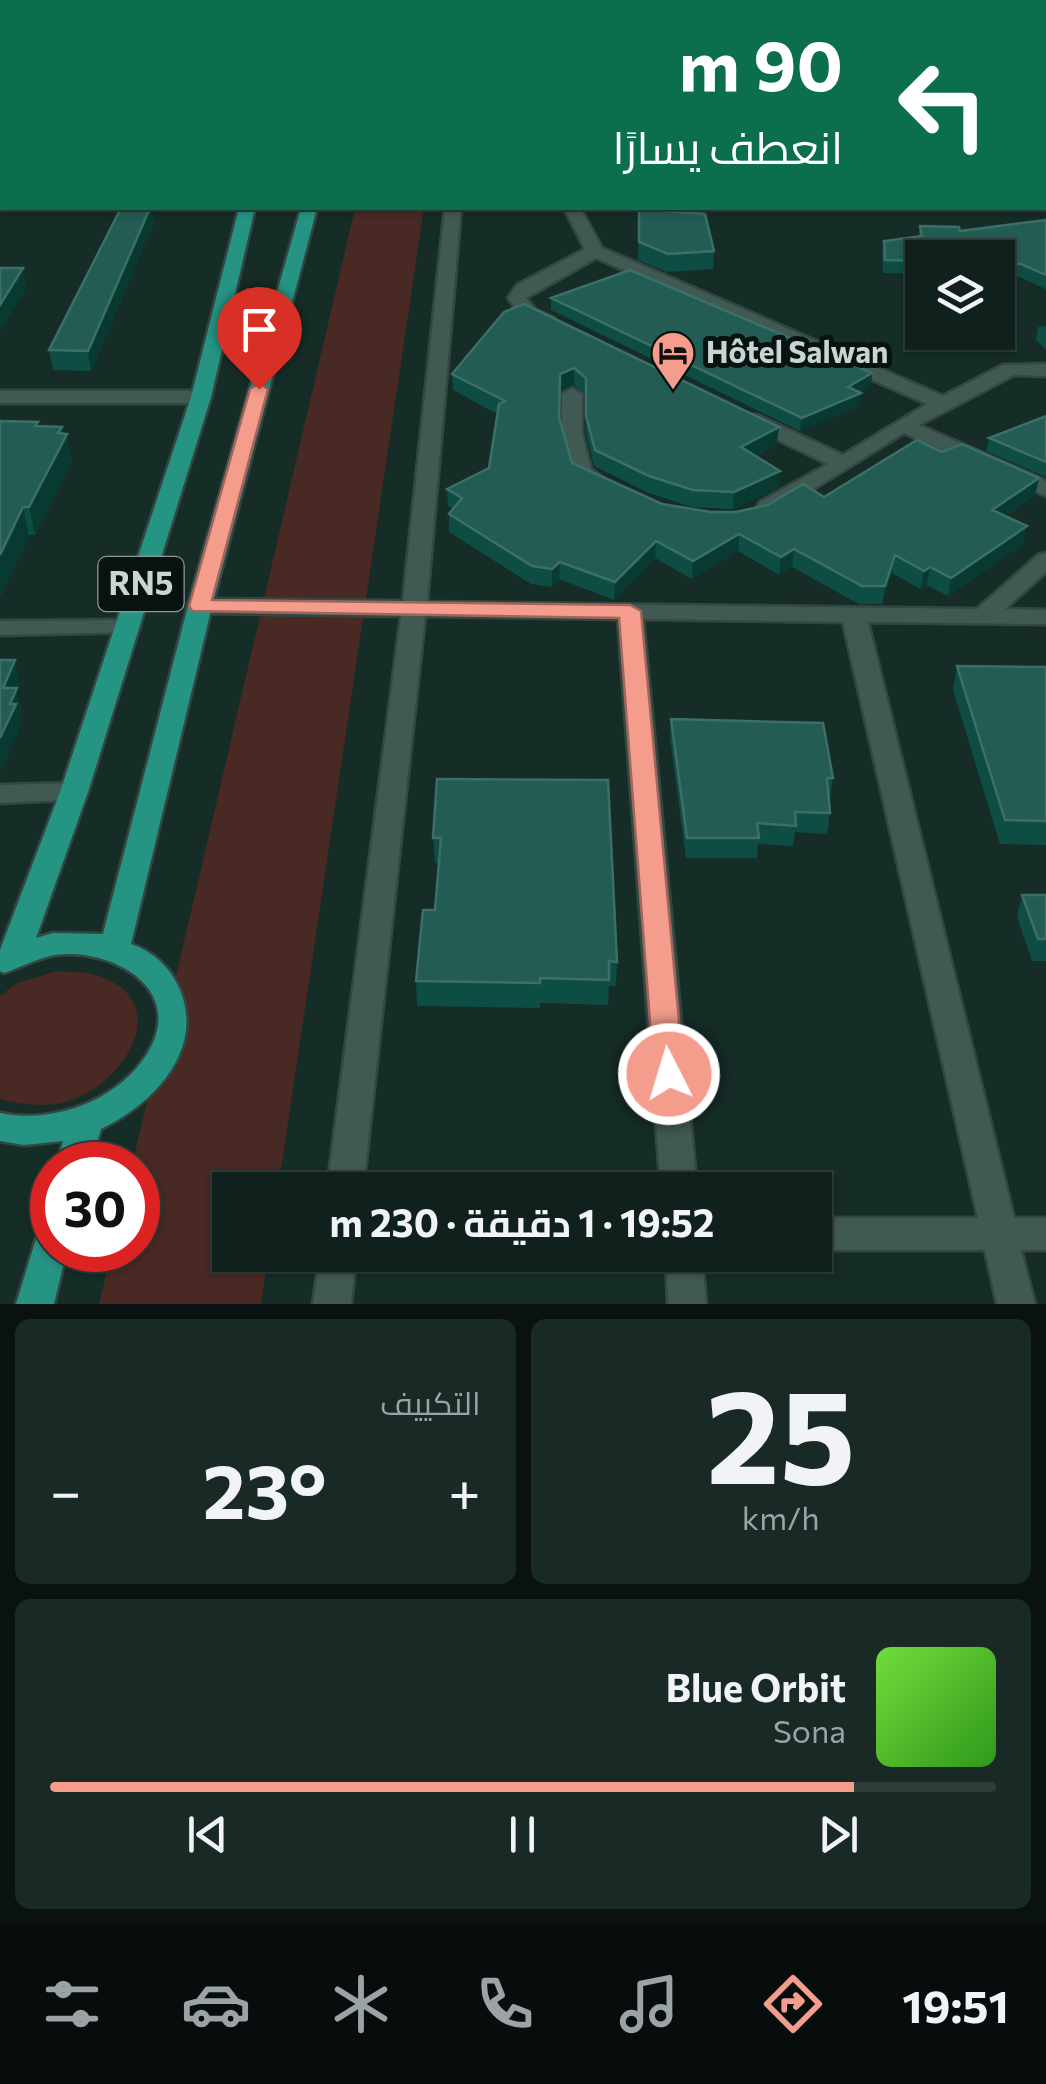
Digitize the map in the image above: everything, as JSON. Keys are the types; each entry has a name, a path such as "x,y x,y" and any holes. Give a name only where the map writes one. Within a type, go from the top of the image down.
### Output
{"main road":[{"name":"RN5","path":"8,959 74,792 128,627 201,397 247,210"},
{"name":"RN5","path":"115,948 200,606 308,210"},
{"name":"RN5","path":"0,1128 47,1130 86,1120 124,1100 154,1074 172,1042 175,1011 166,984 146,961 115,948 83,943 49,945 8,959"},
{"path":"80,1142 86,1120"},
{"path":"35,1304 44,1272"}],"street":[{"path":"348,1172 414,610 453,210"},
{"path":"573,210 594,252 946,405"},
{"path":"564,330 529,314 517,298 523,289 594,252"},
{"path":"744,518 844,464 903,425 1010,370 1046,370"},
{"path":"572,394 572,433 580,472 617,494"},
{"path":"0,397 201,397"},
{"path":"740,414 844,464"},
{"path":"903,425 1046,489"},
{"path":"984,615 1046,560"},
{"path":"200,606 1046,617"},
{"path":"630,611 677,1172"},
{"path":"853,612 1016,1304"},
{"path":"0,628 128,627"},
{"path":"0,794 74,792"},
{"path":"832,1234 1046,1234"},
{"path":"332,1304 336,1272"},
{"path":"685,1272 686,1304"}],"shaded area":[{"path":"355,210 424,210 281,1172 212,1172 212,1272 266,1272 261,1304 99,1304 107,1272 160,1272 160,1142 137,1142"},
{"path":"57,971 96,975 120,987 134,1003 138,1021 134,1041 109,1077 69,1101 34,1105 0,1099 0,996 17,983"}],"building":[{"path":"120,210 149,210 88,351 49,350"},
{"path":"639,210 705,214 714,251 668,254 639,242"},
{"path":"1046,220 1046,275 1015,264 1015,240 905,240 905,261 885,260 884,241 922,236 920,226 959,227 960,231"},
{"path":"0,268 23,268 0,305"},
{"path":"630,270 872,373 848,387 861,393 802,418 551,298"},
{"path":"524,304 779,427 741,447 780,471 734,492 693,490 649,476 595,450 586,416 586,378 574,368 560,374 559,417 572,463 662,504 736,512 768,505 803,484 824,497 917,440 942,452 962,444 1039,478 992,510 1027,526 951,578 930,567 924,571 895,555 885,586 862,586 794,549 781,557 739,534 693,561 656,541 615,582 560,562 552,569 532,566 449,514 462,498 447,489 489,468 499,404 505,401 452,374 504,312"},
{"path":"1046,416 1046,462 989,438"},
{"path":"0,421 38,422 35,426 62,427 58,433 67,434 29,507 23,507 0,555"},
{"path":"0,660 15,660 3,688 17,688 10,704 16,704 0,738"},
{"path":"957,666 1046,667 1046,821 1005,820"},
{"path":"671,719 823,723 833,778 827,778 830,813 795,812 796,826 757,823 759,838 687,838"},
{"path":"437,779 608,780 617,962 609,961 609,980 416,981 423,910 435,910 441,838 433,838"},
{"path":"1022,895 1046,895 1046,939 1038,939"}],"place":[{"name":"Hôtel Salwan","path":"673,391"}],"route":[{"path":"259,389 200,606 630,611 669,1074"}]}
